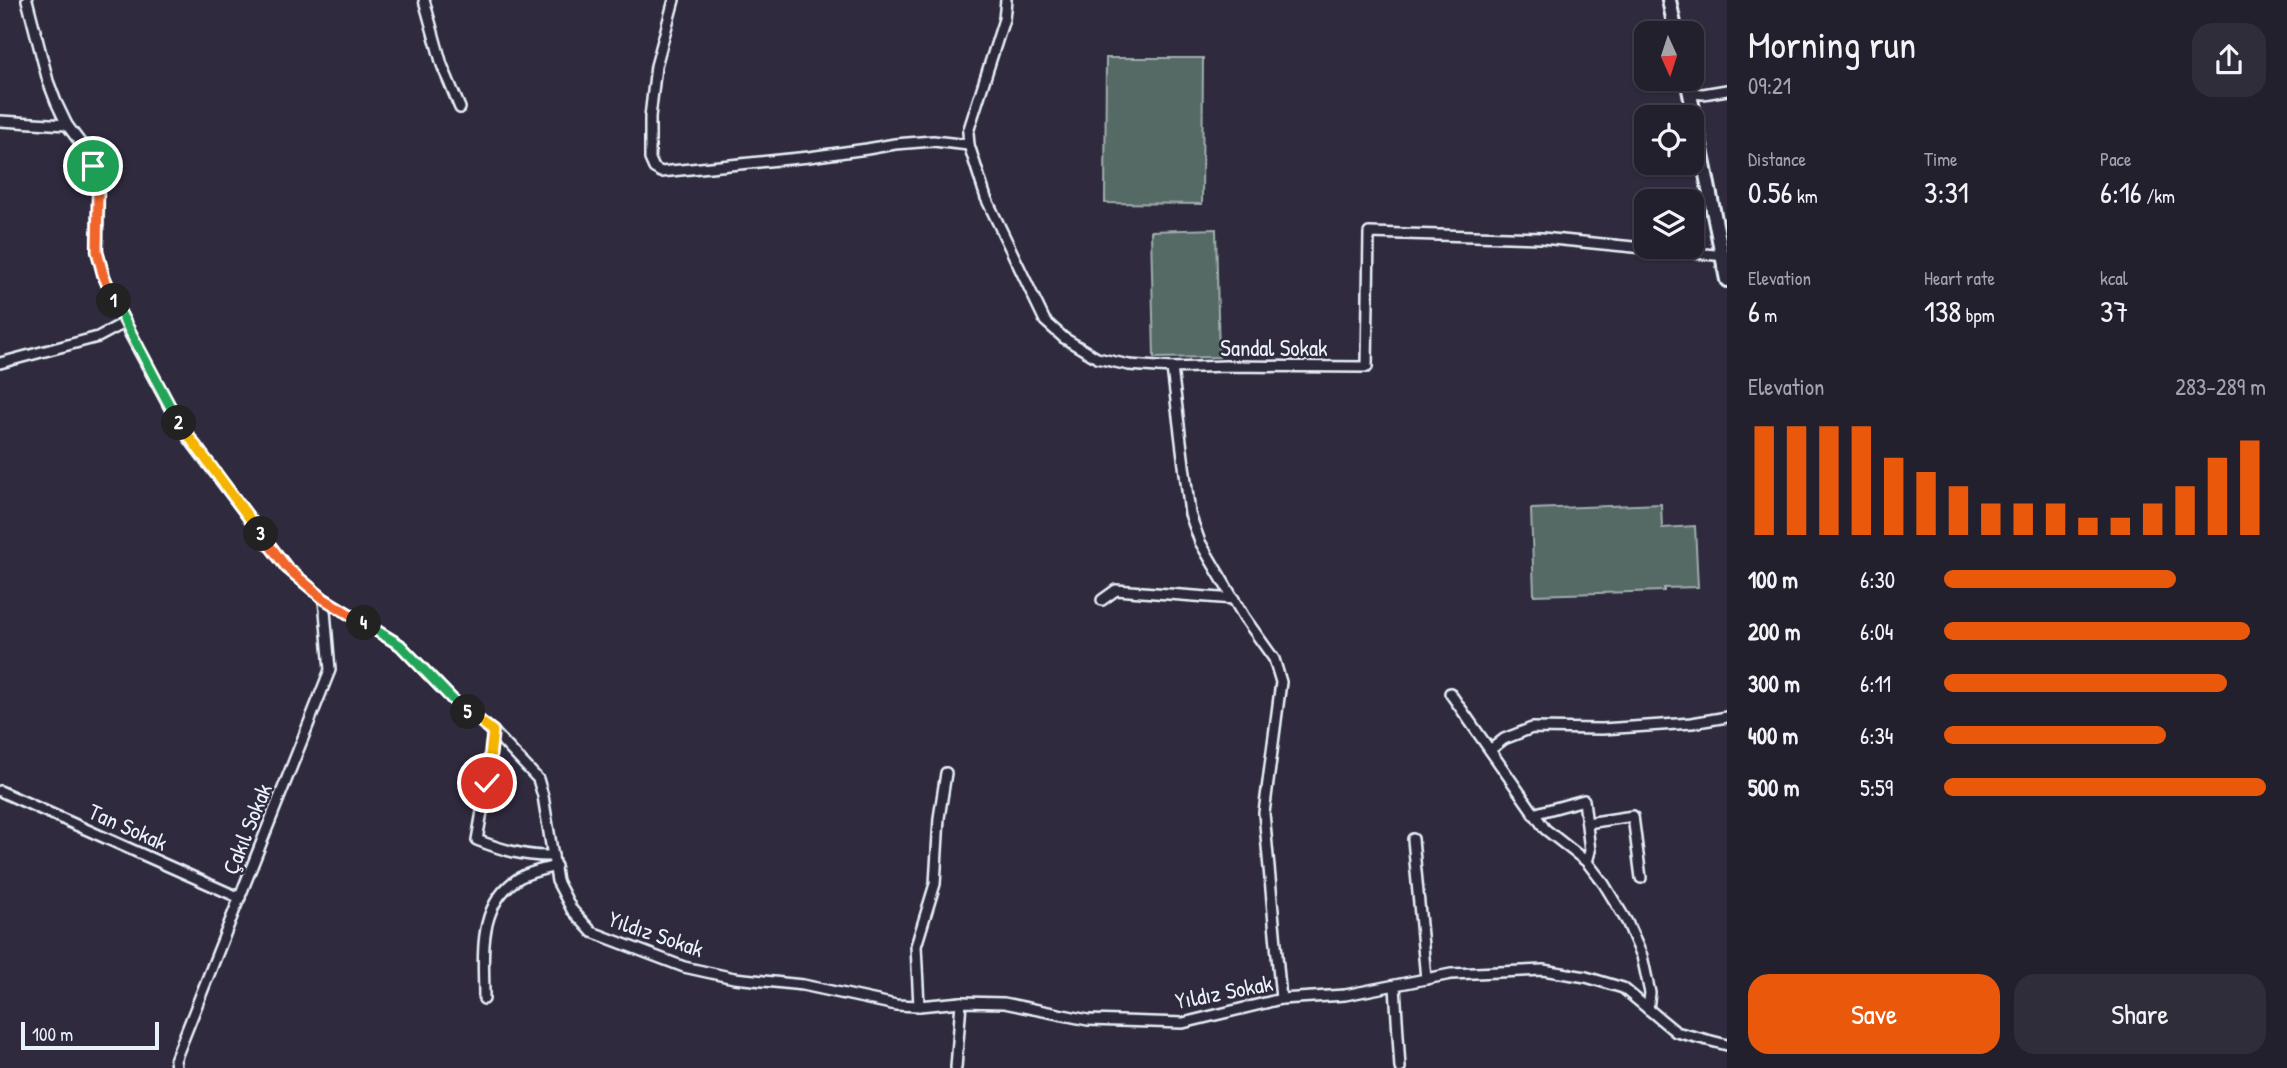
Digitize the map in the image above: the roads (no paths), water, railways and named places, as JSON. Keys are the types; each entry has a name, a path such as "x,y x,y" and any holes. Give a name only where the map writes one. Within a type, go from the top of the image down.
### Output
{"main road":[{"path":"1662,0 1672,21"},
{"path":"1669,0 1674,21"},
{"path":"1675,0 1675,21"},
{"path":"1690,93 1727,280"}],"street":[{"name":"Yıldız Sokak","path":"27,0 48,81 67,125 85,149 93,166 98,194 97,251 103,274 124,323 171,410 190,440 287,568 324,599 400,645 453,700 493,731 538,779 557,881 572,910 592,932 684,967 734,978 803,985 896,1005 1004,1003 1088,1020 1183,1023 1281,999 1345,995 1451,974 1543,970 1586,977 1623,988 1676,1032 1727,1045"},
{"path":"424,0 442,65 460,107"},
{"path":"674,0 656,66 650,117 650,159 654,168 661,172 808,157 895,144 933,141 969,145"},
{"name":"Sandal Sokak","path":"1006,0 1004,19 968,132 969,145 991,209 1045,321 1064,338 1097,358 1129,365 1172,368 1367,367 1369,233 1542,238 1724,256"},
{"path":"1690,93 1727,90"},
{"path":"0,121 67,125"},
{"path":"0,363 98,337 124,323"},
{"path":"1172,368 1190,514 1200,542 1244,617 1275,659 1281,682 1264,814 1281,999"},
{"path":"1102,600 1116,590 1234,599"},
{"name":"Çakıl Sokak","path":"176,1068 175,1060 198,999 330,670 324,599"},
{"path":"1450,693 1533,814 1553,837 1587,862 1627,922 1642,956 1650,993 1648,1009"},
{"path":"1490,750 1504,739 1532,728 1602,729 1692,723 1727,717"},
{"path":"493,731 477,839 495,847 554,861"},
{"path":"919,1006 916,946 935,884 939,818 946,773"},
{"name":"Tan Sokak","path":"0,792 240,898"},
{"path":"1533,814 1584,800 1590,850 1587,862"},
{"path":"1587,823 1633,816 1641,878"},
{"path":"1413,839 1426,979"},
{"path":"484,999 484,930 499,896 520,877 554,861"},
{"path":"1395,986 1400,1068"},
{"path":"956,1068 961,1002"}]}
